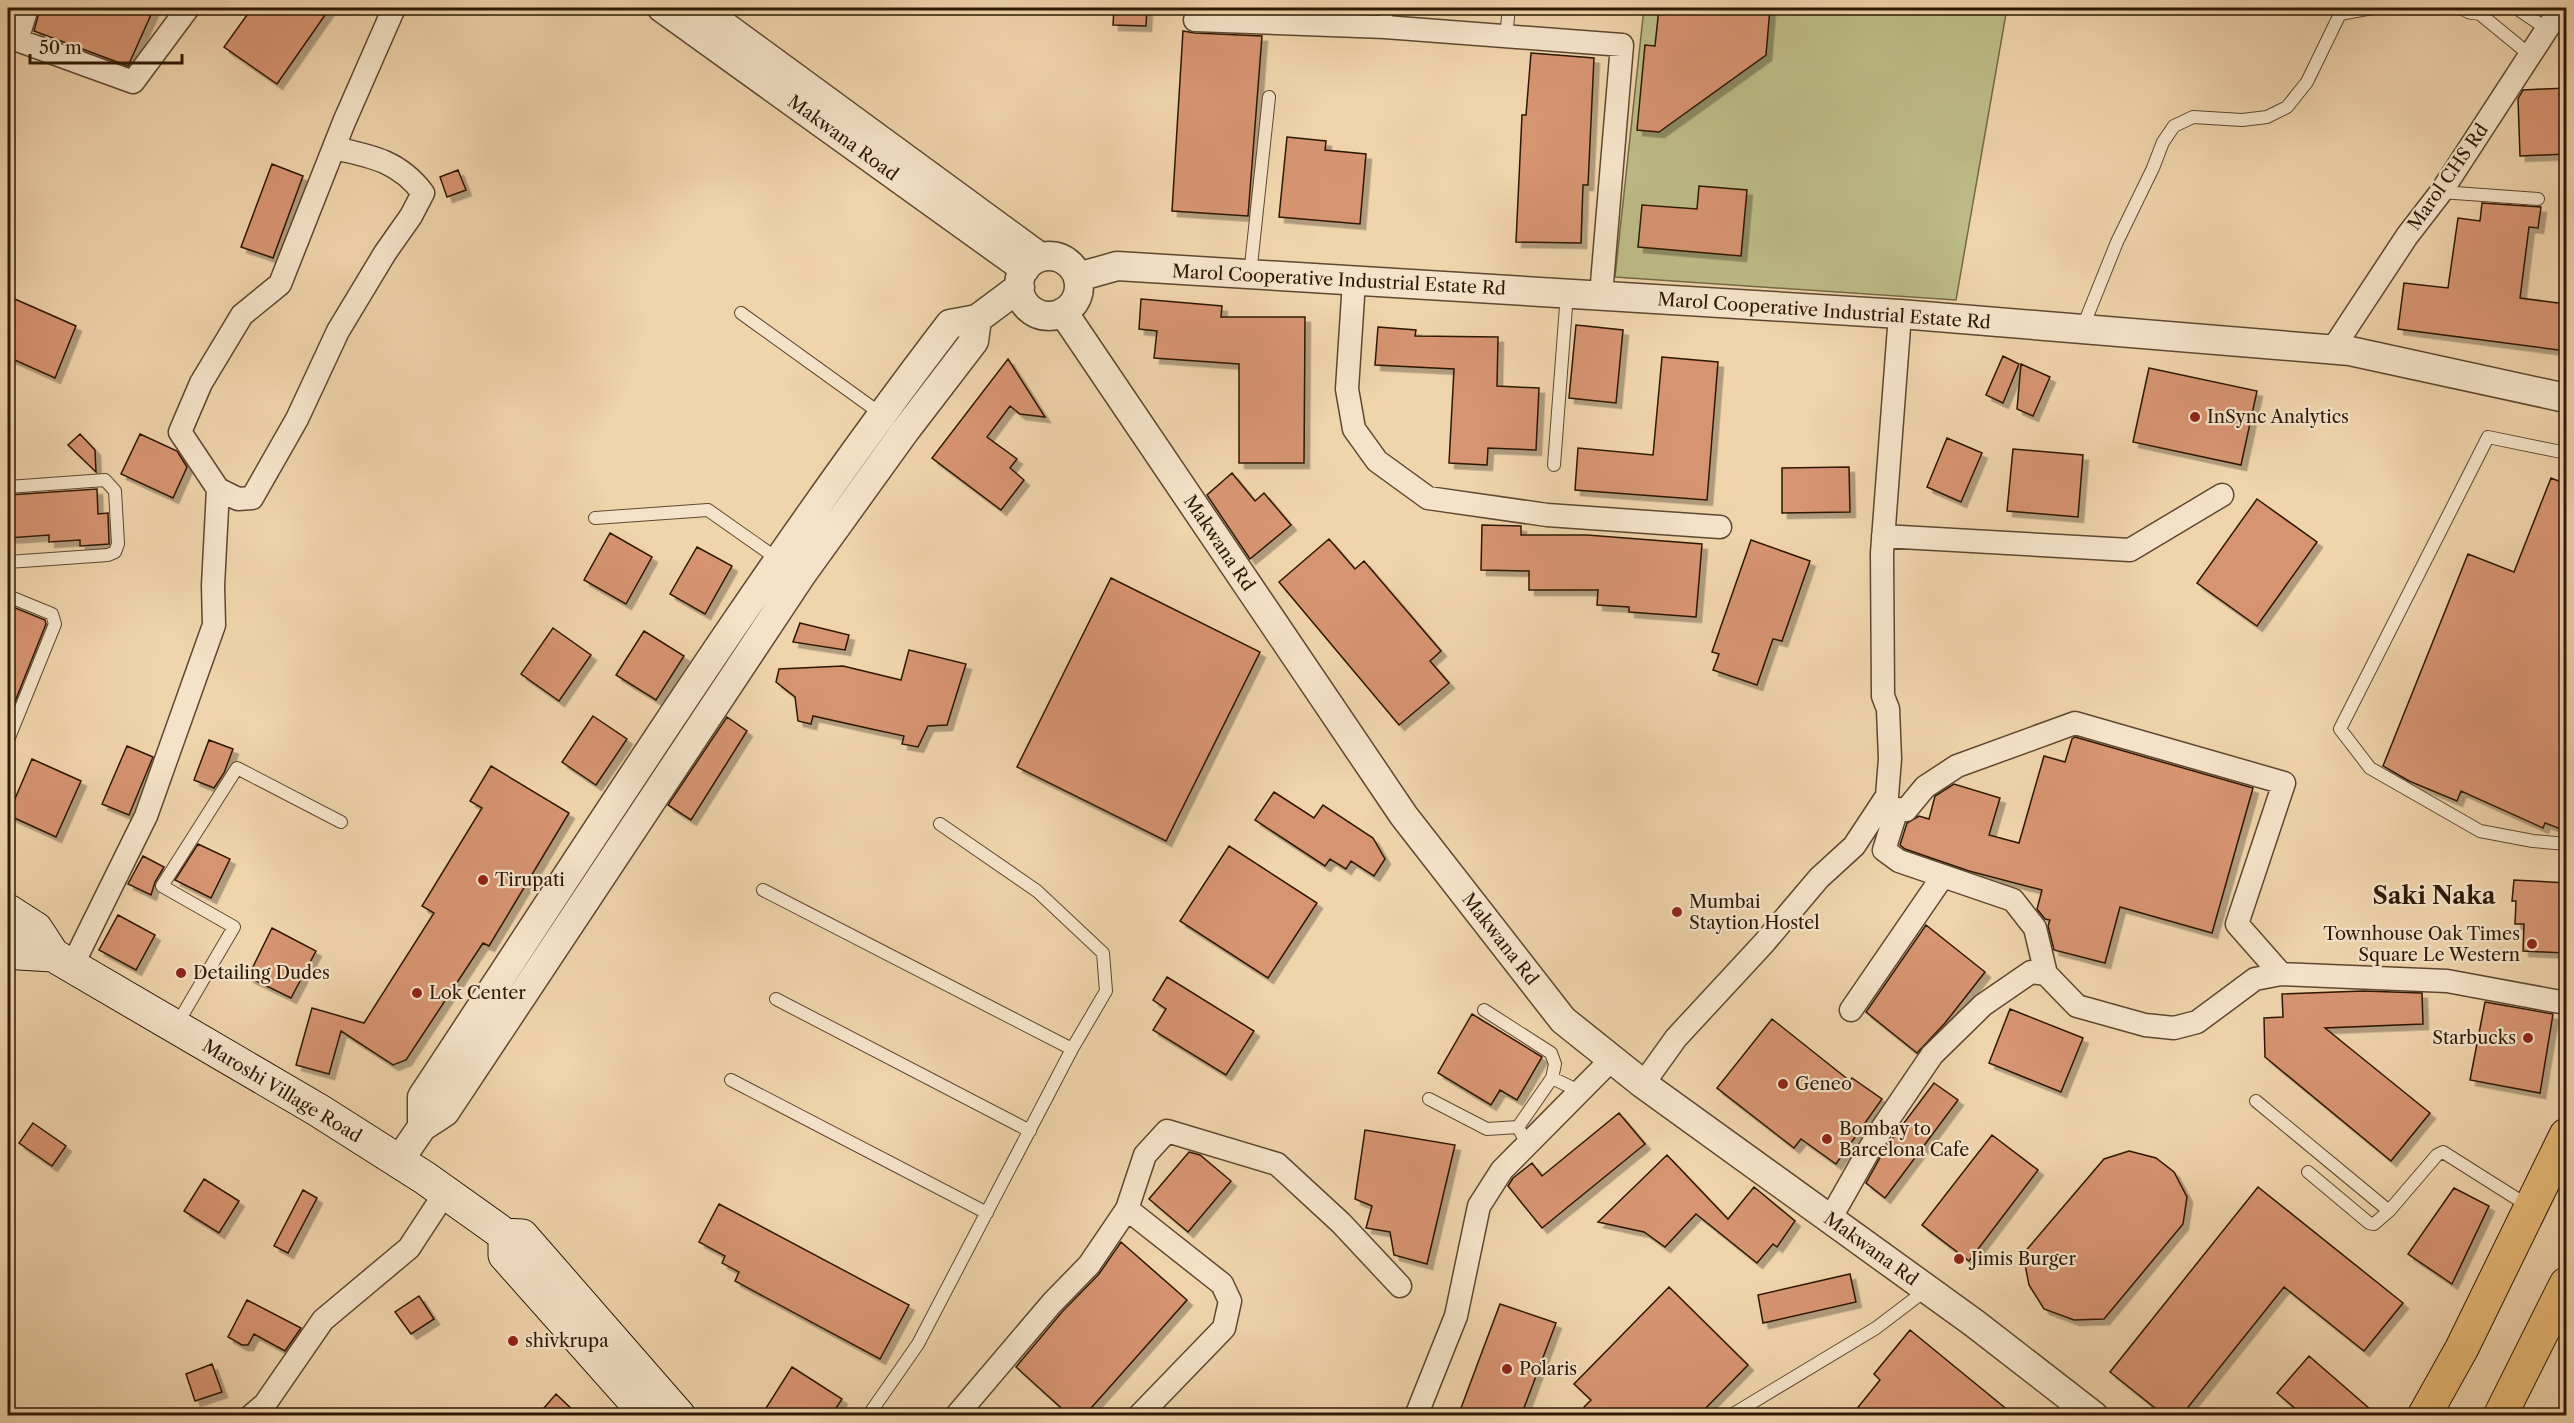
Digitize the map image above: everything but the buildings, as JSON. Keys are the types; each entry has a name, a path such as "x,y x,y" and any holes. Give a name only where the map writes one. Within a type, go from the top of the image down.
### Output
{"main road":[{"name":"Maroshi Village Road","path":"8,911 33,953 176,1027 318,1110 505,1235 522,1236 679,1416"},
{"path":"2424,1416 2462,1348 2531,1208 2563,1151"},
{"path":"505,1235 505,1255 648,1416"},
{"path":"2509,1411 2566,1284"}],"street":[{"path":"27,8 17,40 133,82 188,8"},
{"path":"334,148 377,157 410,176 423,193 411,216 385,253 338,331 297,419 252,498 238,498 218,489 180,432 201,383 242,315 280,284 334,148 394,8"},
{"name":"Makwana Road","path":"662,8 872,146"},
{"name":"Makwana Road","path":"700,8 1028,271"},
{"name":"Marol CHS Rd","path":"2332,350 2407,236 2441,192 2547,29 2558,14 2566,9"},
{"path":"1195,20 1386,17 1506,36 1622,45 1601,296"},
{"path":"422,1127 422,1098 778,559 881,414 950,324 977,319 1028,271 1052,255 1064,259 1073,266 1078,277 1079,288 1076,300 1063,312 1047,316 1035,313 1026,305 1028,271"},
{"name":"Marol Cooperative Industrial Estate Rd","path":"1078,277 1117,266 1900,314 2350,351 2566,398"},
{"path":"1354,281 1347,389 1354,429 1377,461 1428,498 1547,515 1720,527"},
{"name":"Makwana Rd","path":"1063,312 1404,816 1563,1020 1643,1084 1927,1289 2094,1416"},
{"path":"1643,1084 1676,1038 1764,943 1819,878 1854,846 1887,796 1890,759 1888,709 1883,696 1883,536 1900,314"},
{"path":"398,1162 422,1127 445,1112 802,574 905,431 974,341 977,319"},
{"path":"33,953 146,816 214,625 213,586 218,489"},
{"path":"1883,536 2130,550 2223,495"},
{"path":"2281,974 2237,924 2284,783 2075,723 1957,766 1925,787 1906,810 1897,809 1884,850 1899,861 2013,900 2035,928 2046,974 2077,1006 2145,1025 2174,1028 2197,1022 2255,979 2281,974 2447,981 2566,1003"},
{"path":"1851,1010 1943,876"},
{"path":"1830,1219 1877,1136 1932,1055 1983,1005 2031,972 2046,974"},
{"path":"1416,1416 1456,1317 1479,1206 1522,1135 1579,1091 1611,1059"},
{"path":"956,1416 1052,1303 1089,1265 1128,1209 1145,1155 1167,1131 1277,1164 1341,1223 1400,1286"},
{"path":"251,1416 264,1404 323,1320 409,1248 445,1193"},
{"path":"1128,1209 1222,1284 1230,1301 1224,1328 1139,1416"}],"lane":[{"path":"1506,36 1509,8"},
{"path":"2082,330 2117,242 2163,142 2174,126 2193,117 2242,120 2267,117 2287,107 2307,82 2340,14 2372,8"},
{"path":"2462,8 2480,14 2530,55"},
{"path":"2480,14 2492,8"},
{"path":"2516,8 2547,29"},
{"path":"1250,275 1269,97"},
{"path":"2441,192 2538,199"},
{"path":"1554,465 1567,293"},
{"path":"741,313 905,431"},
{"path":"2566,453 2488,437 2340,729 2370,768 2480,831 2533,842 2566,844"},
{"path":"8,487 105,480 115,491 118,544 116,552 108,555 8,562"},
{"path":"595,518 708,510 802,574"},
{"path":"8,596 52,614 55,624 8,740"},
{"path":"176,1027 234,927 162,886 237,768 341,822"},
{"path":"868,1416 918,1344 1072,1049 1106,991 1103,952 1037,891 940,824"},
{"path":"763,890 1072,1049"},
{"path":"776,999 1030,1131"},
{"path":"1429,1099 1487,1129 1522,1135 1552,1078 1555,1064 1551,1053 1484,1010"},
{"path":"1552,1078 1579,1091"},
{"path":"731,1080 987,1213"},
{"path":"2256,1101 2389,1211"},
{"path":"2308,1172 2369,1223 2374,1224 2389,1211 2437,1155 2444,1152 2531,1208"},
{"path":"1730,1416 1876,1328 1927,1289"}],"shaded area":[{"path":"1644,8 2007,8 1956,300 1615,277"}],"place":[{"name":"InSync Analytics","path":"2195,417"},
{"name":"Tirupati","path":"483,880"},
{"name":"Mumbai Staytion Hostel","path":"1677,912"},
{"name":"Townhouse Oak Times Square Le Western","path":"2532,944"},
{"name":"Detailing Dudes","path":"181,973"},
{"name":"Lok Center","path":"417,993"},
{"name":"Starbucks","path":"2528,1038"},
{"name":"Geneo","path":"1783,1084"},
{"name":"Bombay to Barcelona Cafe","path":"1827,1139"},
{"name":"Jimis Burger","path":"1959,1259"},
{"name":"shivkrupa","path":"513,1341"},
{"name":"Polaris","path":"1507,1369"}],"district":[{"name":"Saki Naka","path":"2434,895"}]}
